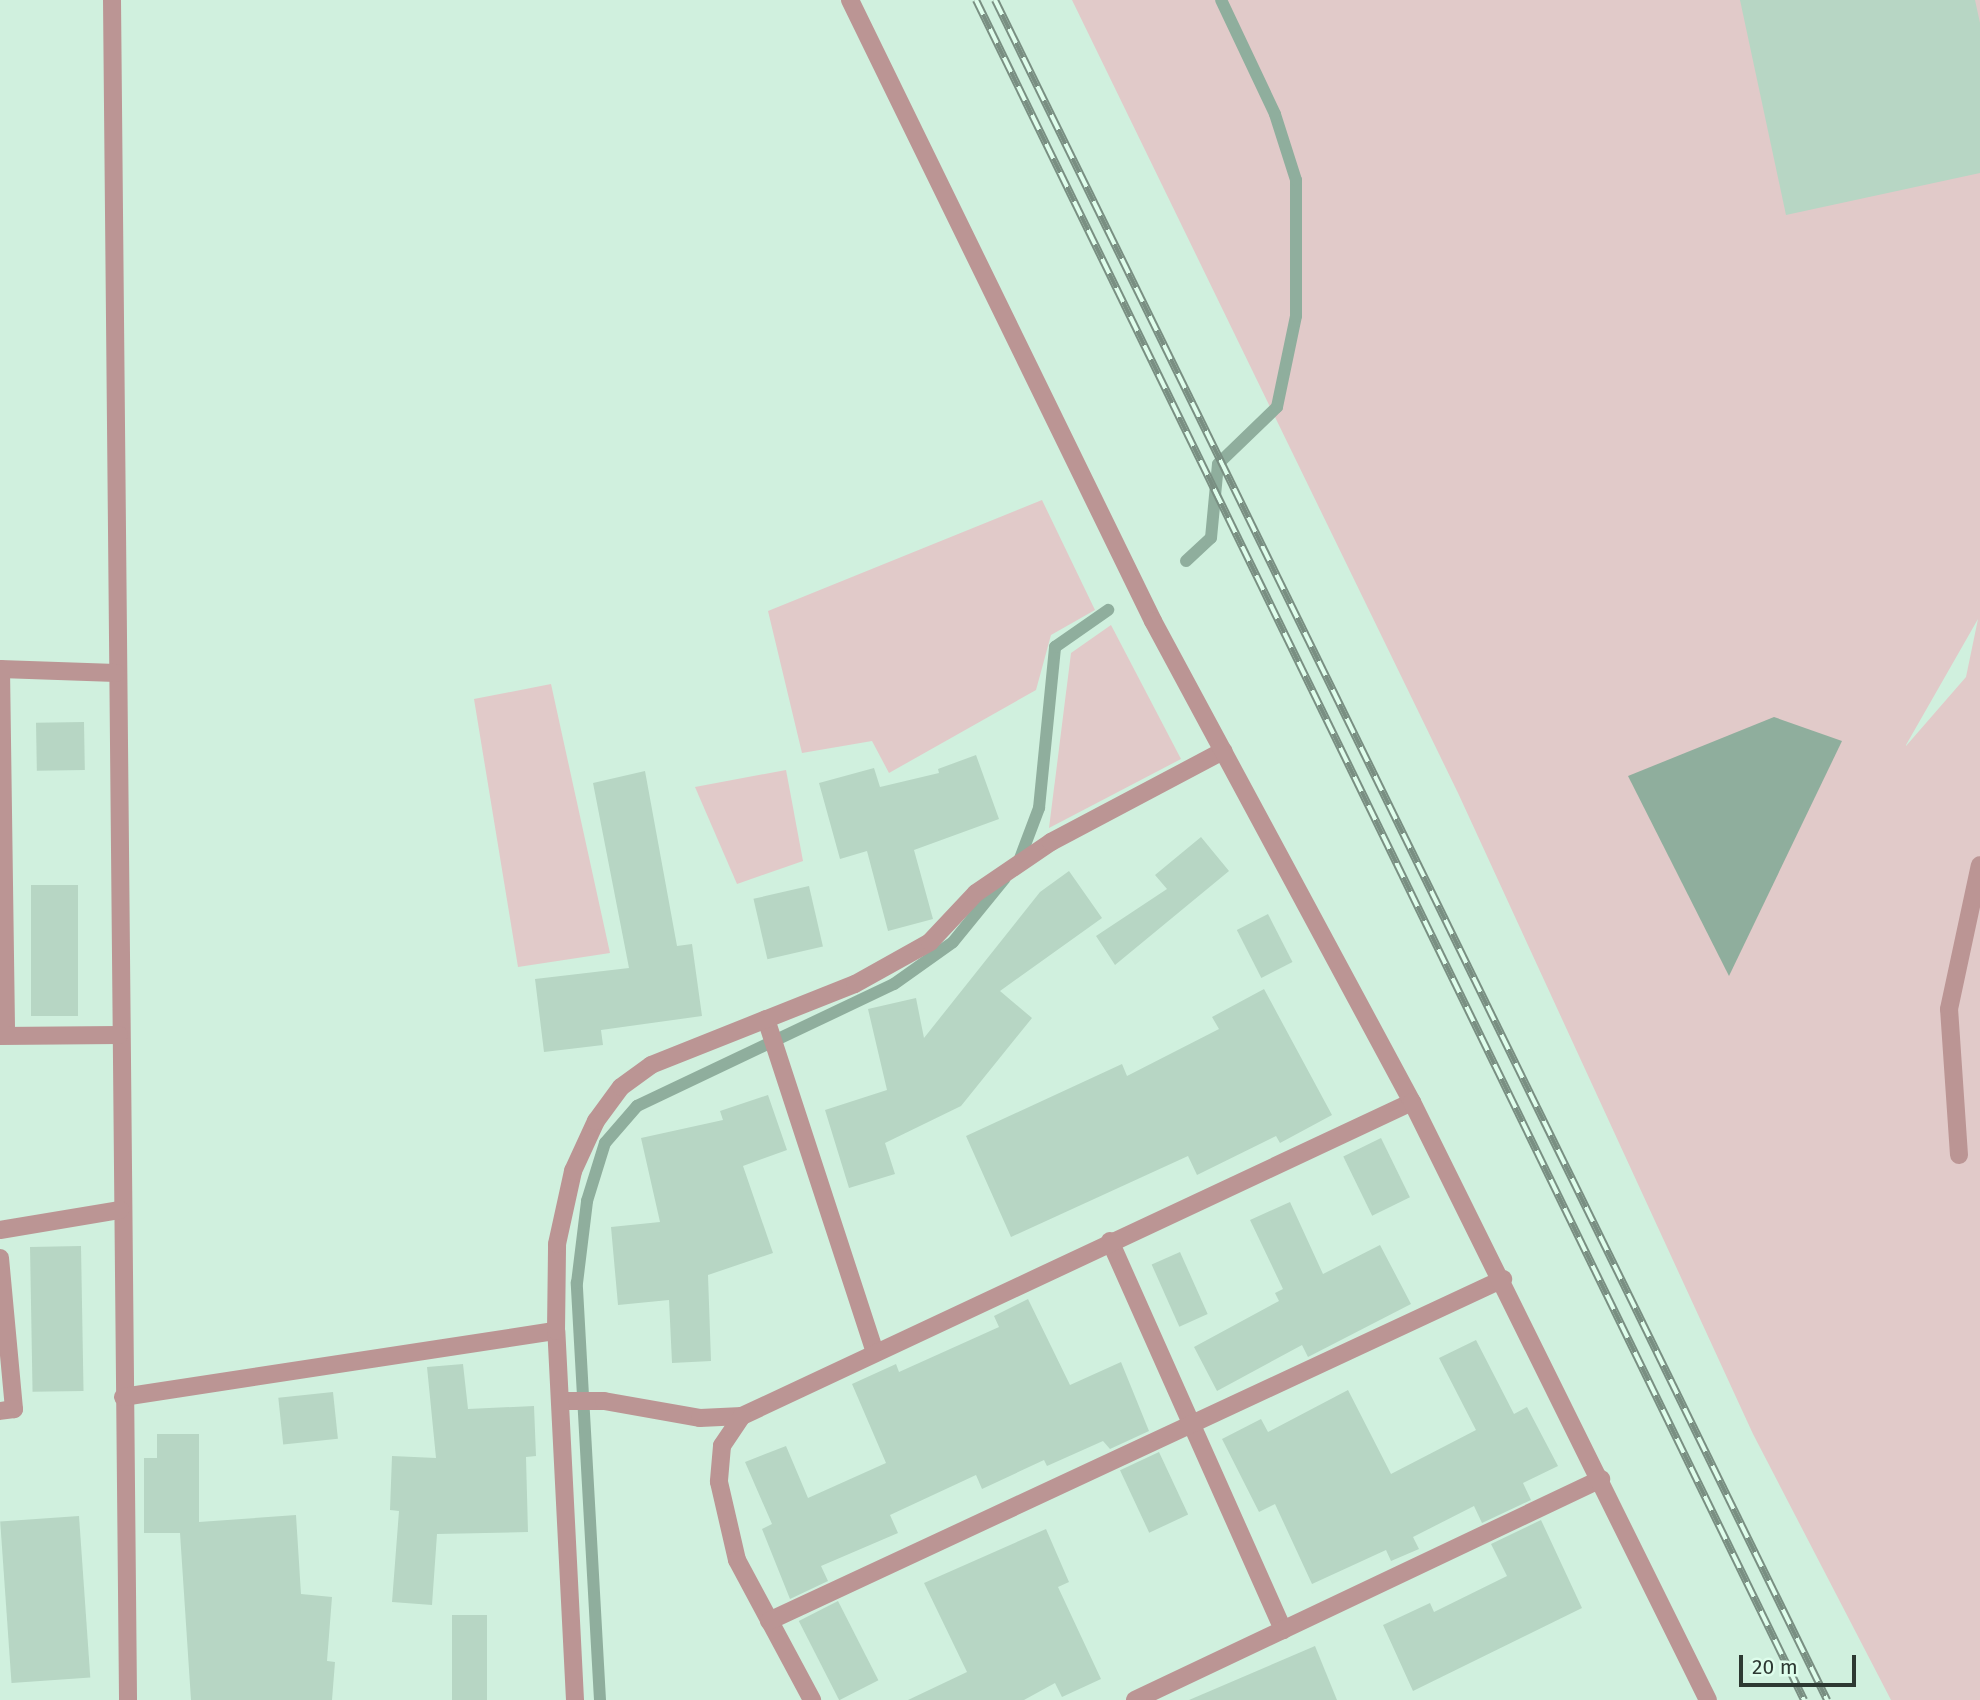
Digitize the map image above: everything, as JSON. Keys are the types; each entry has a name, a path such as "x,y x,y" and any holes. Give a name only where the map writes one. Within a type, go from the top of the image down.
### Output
{"street":[{"path":"112,0 120,1210 128,1700"},
{"path":"850,0 1153,621 1412,1102 1503,1279 1707,1700"},
{"path":"116,673 0,669 3,1035 119,1035"},
{"path":"575,1700 556,1331 557,1244 573,1171 596,1121 621,1087 651,1065 855,984 930,942 976,893 1051,842 1223,751"},
{"path":"1959,1155 1949,1009 1980,865"},
{"path":"766,1019 875,1353"},
{"path":"560,1401 604,1401 700,1419 742,1416 1110,1241 1412,1102"},
{"path":"0,1230 120,1210"},
{"path":"1110,1241 1195,1426 1283,1630"},
{"path":"0,1258 14,1409 0,1411"},
{"path":"769,1621 1195,1426 1503,1279"},
{"path":"123,1397 556,1331"},
{"path":"742,1416 722,1447 719,1482 737,1560 811,1700"},
{"path":"1135,1700 1601,1479"}],"shaded area":[{"path":"1072,0 1980,0 1980,1700 1891,1700 1753,1434 1458,793","holes":["1978,619 1966,677 1906,746"]},
{"path":"1042,500 1095,610 1051,635 1036,690 889,773 872,741 802,753 768,611"},
{"path":"1111,625 1181,759 1049,828 1071,653"},
{"path":"551,684 610,953 518,967 474,699"},
{"path":"1774,717 1842,741 1729,976 1628,776"},
{"path":"786,770 803,861 737,884 695,787"}],"building":[{"path":"1740,0 1975,0 1980,23 1980,173 1786,215"},
{"path":"84,722 85,770 37,771 36,723"},
{"path":"976,755 999,819 914,850 933,919 888,931 867,851 840,859 819,783 874,768 880,787 939,773 938,769"},
{"path":"645,771 677,946 692,944 702,1016 601,1030 603,1045 544,1052 535,979 629,968 593,783"},
{"path":"1201,837 1229,871 1115,965 1096,936 1167,889 1155,875"},
{"path":"1069,871 1102,918 1000,991 1032,1018 961,1106 885,1143 895,1174 849,1188 825,1110 887,1090 868,1009 916,998 924,1038 1040,892"},
{"path":"31,885 78,885 78,1016 31,1016"},
{"path":"809,886 823,946 767,959 753,899"},
{"path":"1268,914 1293,962 1261,978 1237,930"},
{"path":"1264,989 1332,1115 1280,1143 1276,1136 1197,1175 1188,1156 1011,1237 966,1136 1122,1064 1127,1076 1219,1029 1212,1017"},
{"path":"768,1095 787,1150 743,1166 773,1253 708,1275 711,1361 672,1363 669,1300 618,1305 611,1227 660,1222 641,1138 723,1120 720,1111"},
{"path":"1381,1138 1410,1197 1372,1216 1343,1156"},
{"path":"1290,1202 1323,1274 1380,1245 1411,1304 1308,1357 1302,1345 1217,1391 1194,1347 1279,1301 1275,1293 1283,1289 1250,1220"},
{"path":"81,1246 84,1391 33,1392 30,1247"},
{"path":"1180,1252 1208,1314 1179,1327 1152,1265"},
{"path":"1028,1299 1070,1385 1121,1362 1149,1431 1110,1449 1103,1441 1047,1466 1044,1460 982,1489 976,1475 890,1515 898,1533 821,1566 828,1581 790,1599 762,1529 772,1524 745,1462 786,1446 808,1498 886,1463 852,1384 896,1364 899,1372 999,1327 994,1316"},
{"path":"1476,1340 1514,1414 1527,1407 1558,1466 1523,1483 1531,1500 1482,1523 1474,1506 1413,1537 1419,1549 1391,1561 1386,1550 1312,1584 1275,1504 1259,1512 1222,1439 1261,1419 1268,1432 1348,1390 1391,1474 1476,1430 1439,1358"},
{"path":"463,1364 468,1409 534,1406 536,1456 526,1457 528,1532 437,1534 432,1605 392,1602 399,1511 390,1510 392,1456 436,1458 427,1367"},
{"path":"333,1392 338,1439 283,1444 278,1398"},
{"path":"157,1434 199,1434 199,1522 296,1515 301,1594 332,1597 327,1661 335,1662 332,1700 191,1700 180,1533 144,1533 144,1458 157,1458"},
{"path":"1159,1452 1188,1515 1149,1533 1120,1470"},
{"path":"79,1516 90,1678 11,1683 0,1522"},
{"path":"1541,1520 1582,1608 1413,1691 1383,1625 1430,1603 1434,1612 1507,1576 1491,1544"},
{"path":"1046,1529 1069,1582 1058,1587 1101,1679 1062,1697 1055,1683 1024,1700 908,1700 967,1672 924,1583"},
{"path":"838,1601 878,1680 839,1700 799,1621"},
{"path":"452,1615 487,1615 487,1700 452,1700"},
{"path":"1315,1646 1337,1700 1189,1700"}],"waterway":[{"path":"1186,561 1211,538 1218,464 1277,407 1296,316 1296,180 1275,114 1221,0"},
{"path":"1019,861 1039,808 1055,647 1108,610"},
{"path":"600,1700 577,1283 587,1201 605,1143 637,1106 894,984 953,942 1005,878"}],"railway":[{"path":"976,0 1804,1700"},
{"path":"995,0 1827,1700"}]}
